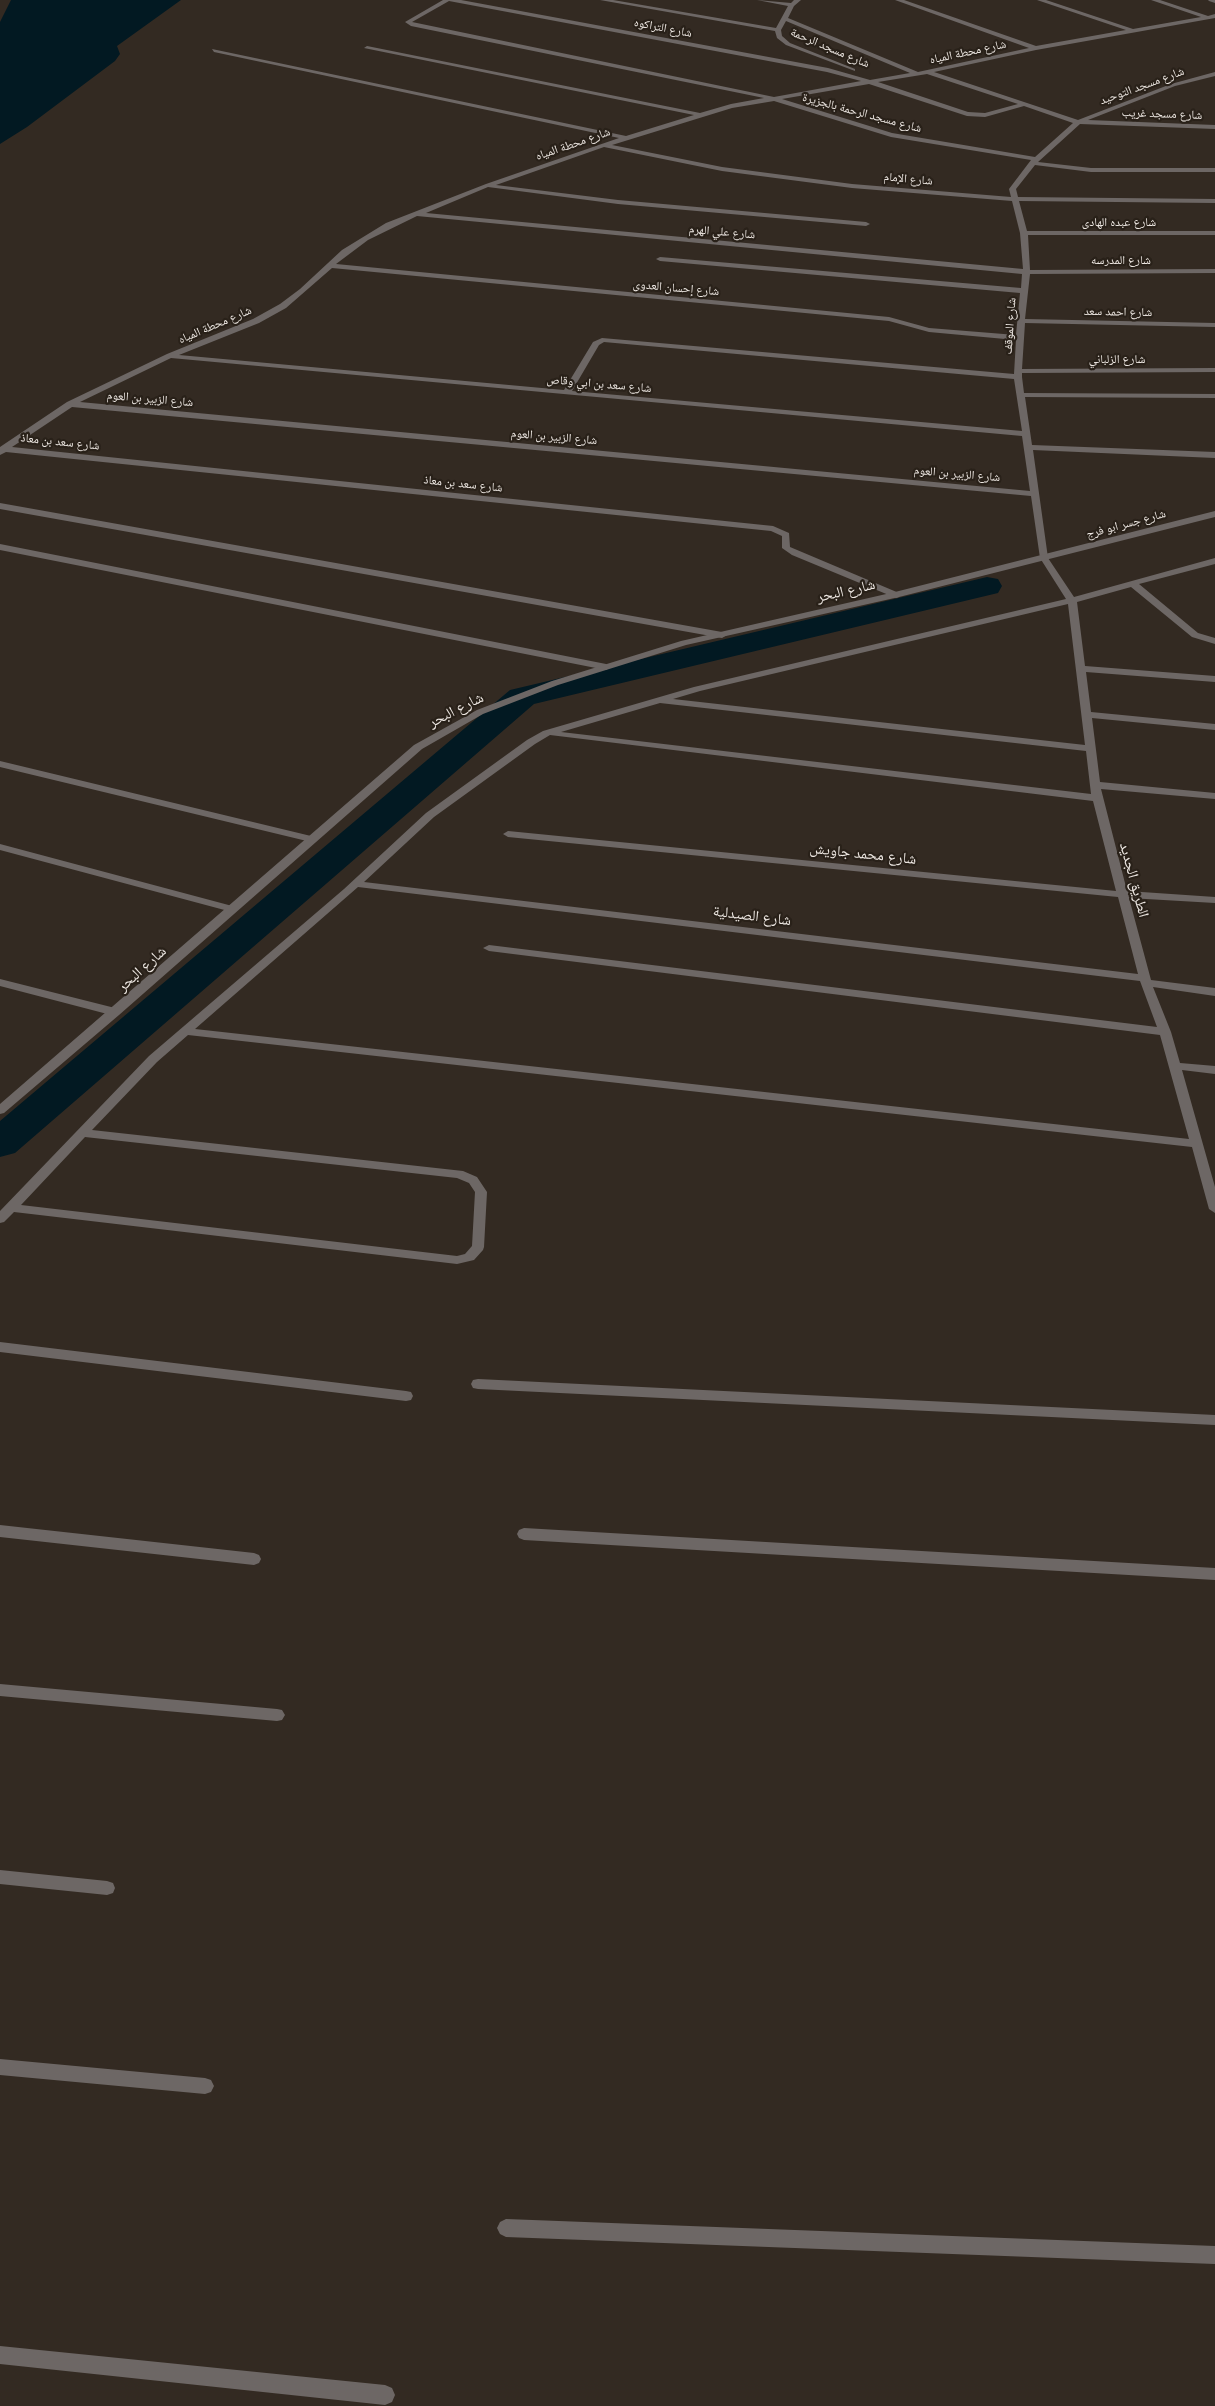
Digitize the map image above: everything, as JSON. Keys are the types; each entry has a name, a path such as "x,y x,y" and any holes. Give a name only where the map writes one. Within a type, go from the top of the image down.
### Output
{"street":[{"name":"شارع مسجد الرحمة بالجزيرة","path":"446,0 408,22 772,98 891,135 1091,170 1215,170"},
{"name":"شارع التراكوه","path":"452,0 828,70 874,81"},
{"path":"603,0 778,30"},
{"path":"760,0 792,5 798,0"},
{"path":"898,0 1036,48"},
{"path":"1040,0 1134,30"},
{"path":"1154,0 1211,16"},
{"path":"1211,0 1215,1"},
{"name":"شارع مسجد الرحمة","path":"792,5 778,30 779,37 788,44 874,81"},
{"name":"شارع محطة المياه","path":"2,451 70,404 170,356 256,321 276,310 303,291 345,252 365,238 415,214 488,185 603,145 700,114 732,106 918,74 1036,48 1211,16"},
{"path":"785,18 918,74"},
{"path":"367,48 700,114"},
{"path":"214,50 627,138"},
{"name":"شارع مسجد غريب","path":"927,72 1078,122 1215,126"},
{"name":"شارع مسجد التوحيد","path":"1078,122 1173,85 1215,74"},
{"path":"874,81 918,100 967,114 985,115 1022,105"},
{"name":"شارع الموقف","path":"1044,558 1018,374 1021,321 1027,272 1024,233 1012,188 1035,161 1078,122"},
{"name":"شارع الإمام","path":"603,145 661,158 786,178 1015,199 1215,201"},
{"path":"488,185 618,202 866,224"},
{"name":"شارع علي الهرم","path":"415,214 1027,272"},
{"name":"شارع عبده الهادى","path":"1024,233 1215,233"},
{"path":"660,259 1024,291"},
{"name":"شارع إحسان العدوى","path":"329,266 889,320 929,330 1020,338"},
{"name":"شارع المدرسه","path":"1027,272 1215,271"},
{"name":"شارع احمد سعد","path":"1021,321 1215,325"},
{"name":"شارع الزلباني","path":"567,392 598,341 609,339 1018,374 1215,370"},
{"name":"شارع سعد بن ابي وقاص","path":"170,356 1026,434"},
{"path":"1021,395 1215,396"},
{"name":"شارع الزبير بن العوم","path":"70,404 1035,494"},
{"path":"1028,447 1215,455"},
{"name":"شارع سعد بن معاذ","path":"2,451 773,529 786,535 786,548 795,554 896,595"},
{"path":"0,506 722,635"},
{"name":"شارع جسر ابو فرج","path":"1044,558 1215,514"},
{"path":"0,547 606,668"},
{"name":"شارع البحر","path":"0,1110 418,747 480,712 555,683 684,643 896,595 1044,558"},
{"name":"الطريق الجديد","path":"1044,558 1072,600 1097,798 1146,981 1165,1032 1214,1202"},
{"path":"0,1219 13,1208 153,1060 184,1031 356,884 430,815 531,742 547,733 696,689 1072,600 1215,561"},
{"path":"1132,583 1195,635 1215,641"},
{"path":"1081,669 1215,679"},
{"path":"657,700 1091,749"},
{"path":"1087,715 1215,727"},
{"path":"547,733 1097,798"},
{"path":"0,764 311,839"},
{"path":"1094,784 1215,796"},
{"name":"شارع محمد جاويش","path":"508,834 1088,892 1215,900"},
{"path":"0,847 232,909"},
{"name":"شارع الصيدلية","path":"356,884 1146,981 1215,992"},
{"path":"490,948 1165,1032"},
{"path":"0,982 115,1012"},
{"path":"184,1031 1197,1144"},
{"path":"1175,1066 1215,1070"},
{"path":"13,1208 457,1260 469,1257 478,1247 481,1192 473,1180 458,1174 84,1133"},
{"path":"0,1346 406,1396"},
{"path":"478,1384 1215,1420"},
{"path":"0,1531 254,1559"},
{"path":"524,1534 1215,1574"},
{"path":"0,1690 277,1716"},
{"path":"0,1878 107,1888"},
{"path":"0,2067 205,2086"},
{"path":"506,2228 1215,2255"},
{"path":"0,2355 385,2395"}],"water":[{"path":"11,0 181,0 117,46 120,54 115,61 27,127 0,144 0,22"}],"waterway":[{"path":"0,1143 522,697 987,586"}]}
